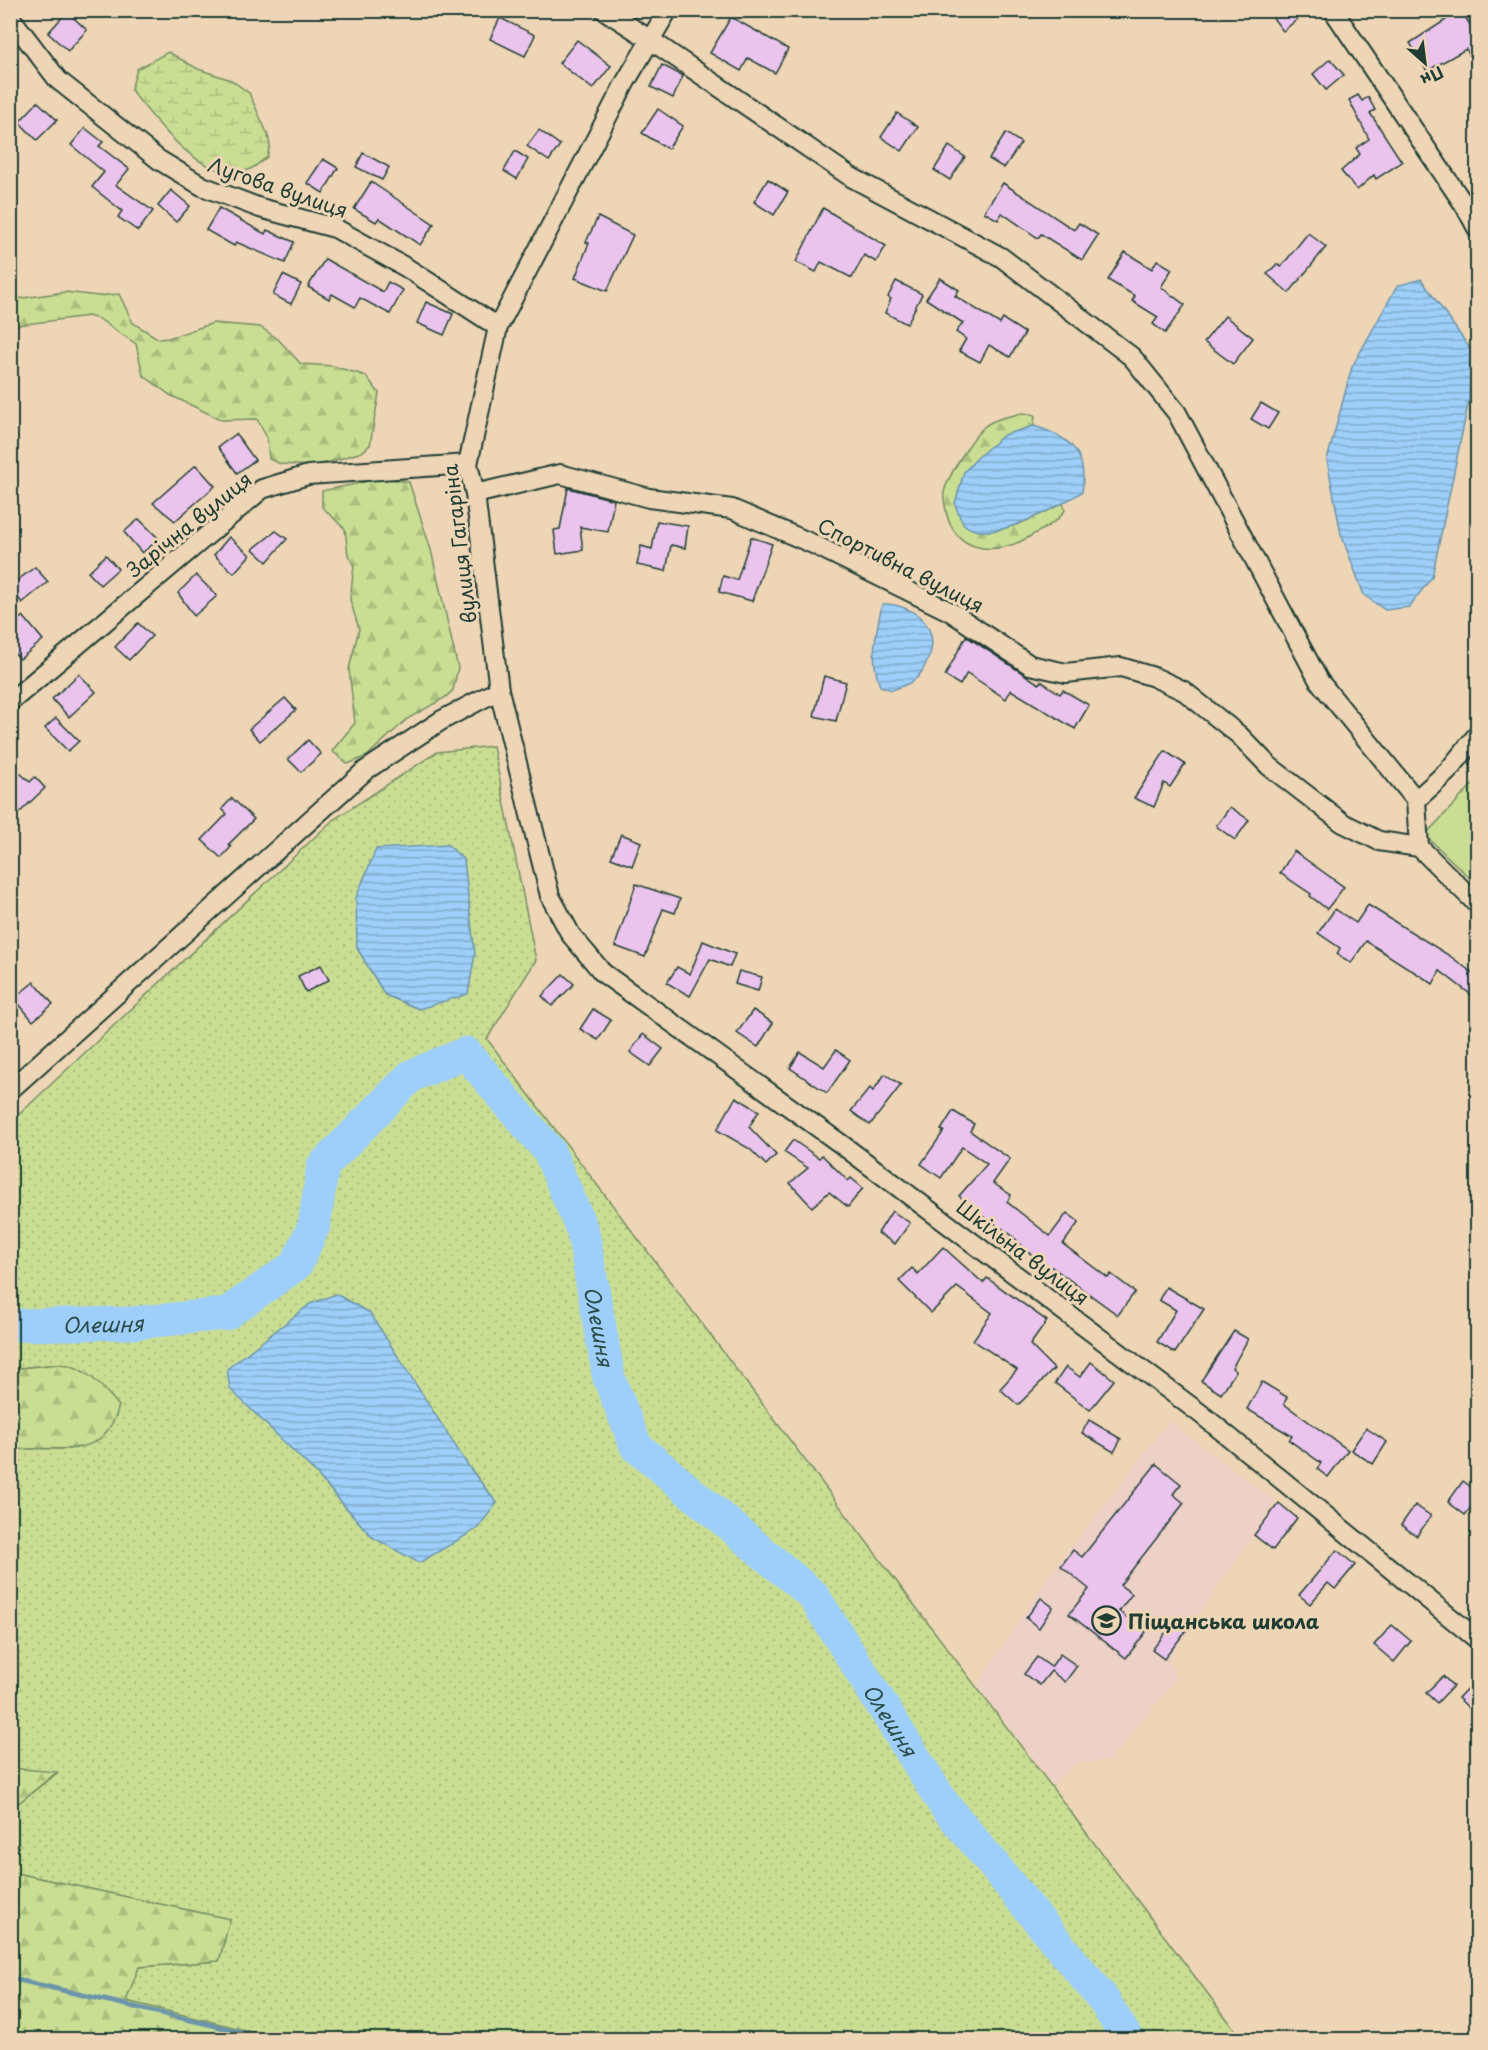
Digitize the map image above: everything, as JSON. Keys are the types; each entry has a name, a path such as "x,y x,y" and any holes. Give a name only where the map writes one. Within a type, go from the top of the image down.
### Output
{"street":[{"path":"604,10 851,177 1001,257 1132,357 1177,413 1319,681 1416,800 1419,847 1478,906"},
{"name":"вулиця Гагаріна","path":"550,896 499,690 475,494 468,464 498,327 650,39 668,10"},
{"path":"1333,10 1465,206 1478,230"},
{"name":"Лугова вулиця","path":"10,18 58,80 159,160 202,186 260,208 335,228 407,268 498,327"},
{"name":"Зарічна вулиця","path":"10,702 262,489 308,475 468,464"},
{"name":"Спортивна вулиця","path":"475,494 560,474 649,498 732,509 813,544 951,612 1030,665 1066,673 1121,668 1154,677 1193,699 1239,735 1269,766 1343,822 1379,841 1419,847"},
{"path":"10,1090 366,770 442,720 499,690"},
{"path":"1416,800 1448,771 1478,734"},
{"name":"Шкільна вулиця","path":"550,896 571,934 603,973 841,1144 1202,1414 1478,1640"}],"shaded area":[{"name":"Піщанська школа","path":"1169,1421 1276,1502 1168,1660 1177,1678 1110,1760 1075,1764 1053,1785 977,1686 1044,1582"}],"green space":[{"path":"168,52 198,69 231,80 249,93 268,135 270,146 267,157 248,170 231,172 214,168 181,147 166,132 131,90 137,69"},
{"path":"65,292 98,296 119,294 133,323 159,339 169,338 213,323 260,327 278,339 301,364 333,366 366,376 379,393 370,445 362,452 316,466 281,464 269,459 267,438 257,419 222,420 170,395 143,375 136,344 99,319 88,316 11,326 10,300"},
{"path":"1023,413 1035,415 1034,426 1004,435 965,525 977,529 1002,529 1028,520 1063,503 1065,510 1058,519 1017,543 991,548 968,543 958,536 951,525 944,499 946,487 965,451 985,426 1000,418"},
{"path":"383,478 409,482 431,550 458,668 453,690 446,697 407,719 367,756 348,764 332,751 355,723 349,669 359,629 350,600 354,566 348,555 345,529 322,507 322,491"},
{"path":"493,746 536,960 487,1039 1242,2039 284,2040 125,2001 139,1967 219,1961 230,1919 11,1872 11,1809 57,1773 11,1768 11,1451 81,1447 93,1442 116,1416 59,1364 11,1369 11,1122 333,820 437,752","holes":["357,948 419,1009 385,995","469,1467 497,1503 372,1537 314,1471"]},
{"path":"1477,780 1477,885 1425,835"},
{"path":"59,1364 77,1368 93,1378 119,1406 111,1425 101,1438 88,1445 74,1448 11,1451 11,1369"},
{"path":"11,1768 57,1772 11,1809"},
{"path":"11,1872 230,1919 219,1961 139,1967 126,2001 283,2039 11,2039"}],"water":[{"path":"1421,279 1471,350 1469,400 1432,577 1409,607 1385,610 1364,595 1341,534 1327,460 1352,367 1397,286"},
{"path":"1034,426 1058,435 1074,448 1082,466 1082,492 1042,514 1007,528 990,531 976,530 965,525 955,504 964,472 1004,435"},
{"path":"882,604 894,605 914,613 928,628 932,638 926,664 920,674 909,683 892,690 880,686 875,665 876,636"},
{"path":"448,845 464,860 475,954 468,994 419,1009 385,995 357,948 356,898 376,849"},
{"path":"336,1294 370,1313 469,1467 497,1503 477,1529 419,1563 372,1537 314,1471 230,1389 227,1369 310,1304"}],"building":[{"path":"1267,10 1309,10 1283,31"},
{"path":"1461,10 1478,38 1478,71 1466,49 1427,71 1410,43"},
{"path":"67,12 87,30 68,51 48,33"},
{"path":"731,17 788,49 775,73 748,58 741,71 710,53"},
{"path":"500,18 535,35 525,56 490,39"},
{"path":"577,40 611,66 593,89 559,63"},
{"path":"1330,59 1344,75 1326,90 1313,74"},
{"path":"662,65 683,76 673,98 651,87"},
{"path":"1358,95 1362,101 1368,97 1375,110 1370,113 1402,162 1376,179 1374,175 1357,190 1341,171 1360,154 1356,148 1369,139 1349,100"},
{"path":"38,102 57,120 37,140 19,122"},
{"path":"658,109 683,126 668,149 642,133"},
{"path":"897,113 918,127 902,151 881,137"},
{"path":"85,128 103,142 99,146 129,169 116,185 153,211 138,231 118,217 122,211 92,187 104,172 71,145"},
{"path":"539,130 560,145 549,161 527,146"},
{"path":"1006,133 1021,143 1004,168 989,159"},
{"path":"949,146 965,157 950,180 934,170"},
{"path":"515,151 528,159 517,179 504,171"},
{"path":"363,153 389,167 382,180 356,167"},
{"path":"323,159 338,168 323,193 307,183"},
{"path":"768,179 788,192 774,215 754,202"},
{"path":"371,182 434,224 420,245 379,218 376,222 354,209"},
{"path":"1003,183 1074,230 1079,223 1098,235 1082,260 1041,234 1038,238 1002,213 998,220 984,212"},
{"path":"171,190 190,206 176,222 158,206"},
{"path":"219,208 265,234 267,230 294,242 285,263 236,242 234,246 206,230"},
{"path":"823,208 886,246 876,262 864,255 852,278 821,262 816,272 796,262"},
{"path":"598,217 633,235 607,291 575,278 589,243 586,242"},
{"path":"1308,233 1326,247 1289,293 1267,274 1277,264 1281,267"},
{"path":"1125,252 1152,269 1157,260 1172,269 1161,287 1185,305 1165,333 1153,324 1158,317 1132,301 1135,296 1108,280"},
{"path":"325,259 383,292 388,282 403,290 390,314 360,298 355,307 332,294 329,299 308,287"},
{"path":"283,275 301,284 291,304 273,295"},
{"path":"940,278 959,290 955,296 1000,324 1003,319 1025,333 1010,357 989,345 980,362 959,351 966,339 956,332 963,323 926,299"},
{"path":"896,281 922,294 907,324 885,313 891,299 888,297"},
{"path":"426,302 453,314 444,335 417,323"},
{"path":"1225,316 1253,338 1233,364 1204,342"},
{"path":"1261,403 1278,413 1268,429 1251,419"},
{"path":"236,434 255,460 237,473 218,447"},
{"path":"196,465 215,486 175,521 153,503"},
{"path":"568,488 614,500 608,532 580,527 583,550 557,554 554,530 560,529"},
{"path":"139,519 159,539 142,553 124,532"},
{"path":"657,521 688,526 685,548 671,545 666,571 637,565 641,546 652,549"},
{"path":"276,531 287,539 267,562 253,549"},
{"path":"229,537 250,555 234,573 214,555"},
{"path":"751,537 772,544 752,601 719,592 723,576 737,580"},
{"path":"106,555 118,569 100,585 88,572"},
{"path":"35,567 48,582 22,603 10,586"},
{"path":"196,575 217,596 194,616 178,593"},
{"path":"23,616 43,640 20,659 10,648 10,627"},
{"path":"138,623 152,636 129,660 115,647"},
{"path":"966,636 1039,684 1041,681 1060,694 1063,690 1089,705 1075,729 1011,690 1006,699 967,673 960,685 945,676"},
{"path":"79,674 96,692 69,717 52,699"},
{"path":"824,676 846,682 836,721 814,716"},
{"path":"285,698 296,710 260,741 249,729"},
{"path":"56,718 79,741 68,751 45,728"},
{"path":"308,740 321,754 301,772 288,759"},
{"path":"1165,751 1185,764 1170,787 1164,783 1154,807 1134,798"},
{"path":"10,764 30,782 35,777 45,788 20,812 10,803"},
{"path":"232,798 254,819 228,845 231,847 221,858 202,840 227,814 222,809"},
{"path":"1230,807 1249,820 1235,840 1216,826"},
{"path":"621,834 641,842 632,866 611,858"},
{"path":"1294,851 1344,887 1327,909 1310,896 1311,894 1280,873"},
{"path":"636,884 680,899 675,913 663,909 645,957 615,946"},
{"path":"1368,905 1450,956 1478,977 1478,1000 1440,971 1433,984 1366,941 1351,963 1337,954 1340,948 1318,933 1335,909 1356,923"},
{"path":"703,941 735,954 730,967 710,959 690,996 667,983 677,967 690,974"},
{"path":"321,965 329,980 306,992 298,976"},
{"path":"739,971 762,977 758,991 735,984"},
{"path":"563,974 574,984 552,1006 542,996"},
{"path":"34,982 53,1004 33,1021 14,998"},
{"path":"593,1009 611,1020 598,1040 580,1029"},
{"path":"753,1010 773,1023 758,1047 737,1033"},
{"path":"643,1034 663,1049 650,1066 630,1052"},
{"path":"836,1050 850,1060 827,1093 790,1068 800,1052 824,1067"},
{"path":"885,1074 901,1085 870,1125 851,1111 870,1088 873,1091"},
{"path":"736,1097 759,1111 749,1127 776,1155 766,1165 750,1149 717,1130"},
{"path":"953,1111 974,1124 970,1131 1010,1159 993,1183 1011,1195 1007,1202 1050,1236 1067,1213 1079,1222 1063,1244 1108,1278 1111,1274 1135,1292 1118,1315 1053,1268 1036,1259 1009,1233 978,1213 959,1196 987,1164 962,1147 941,1178 921,1164 944,1131 941,1130"},
{"path":"793,1140 819,1158 822,1155 848,1181 851,1178 863,1188 848,1207 829,1192 812,1207 790,1183 808,1168 784,1152"},
{"path":"892,1211 910,1223 895,1244 878,1233"},
{"path":"943,1247 983,1283 987,1278 1047,1321 1030,1345 1054,1369 1018,1405 1000,1389 1017,1370 973,1340 992,1313 957,1287 931,1313 899,1281 912,1268 918,1274"},
{"path":"1166,1287 1204,1309 1175,1353 1157,1342 1176,1310 1159,1300"},
{"path":"1234,1331 1248,1339 1232,1368 1236,1371 1221,1394 1201,1381"},
{"path":"1091,1362 1114,1380 1090,1410 1055,1383 1066,1367 1080,1377"},
{"path":"1262,1382 1287,1397 1284,1404 1348,1450 1328,1477 1317,1469 1321,1463 1289,1440 1292,1436 1247,1409"},
{"path":"1089,1420 1121,1439 1114,1452 1082,1433"},
{"path":"1366,1428 1387,1442 1373,1464 1351,1450"},
{"path":"1156,1464 1181,1484 1173,1494 1184,1503 1120,1585 1132,1594 1119,1611 1146,1632 1126,1658 1069,1614 1089,1589 1061,1566 1073,1550 1082,1557"},
{"path":"1463,1481 1478,1492 1478,1498 1465,1515 1448,1502"},
{"path":"1279,1503 1297,1518 1273,1550 1254,1535"},
{"path":"1415,1505 1431,1516 1417,1536 1401,1525"},
{"path":"1337,1550 1355,1565 1335,1589 1328,1583 1310,1604 1299,1595"},
{"path":"1041,1598 1053,1607 1039,1628 1026,1618"},
{"path":"1178,1617 1190,1626 1164,1659 1152,1650"},
{"path":"1392,1625 1411,1641 1394,1662 1374,1645"},
{"path":"1060,1654 1077,1666 1065,1682 1051,1671 1040,1685 1024,1674 1037,1657 1051,1667"},
{"path":"1443,1676 1453,1686 1437,1703 1426,1693"},
{"path":"1478,1677 1478,1701 1470,1709 1458,1698"}],"waterway":[{"name":"Олешня","path":"10,1325 132,1323 226,1314 296,1265 314,1226 323,1166 411,1076 466,1053 549,1151 583,1232 609,1378 636,1446 813,1595 943,1803 1103,1999 1128,2040"},
{"path":"10,1978 276,2040"}],"place":[{"name":"Піщанська школа","path":"1107,1621"}]}
